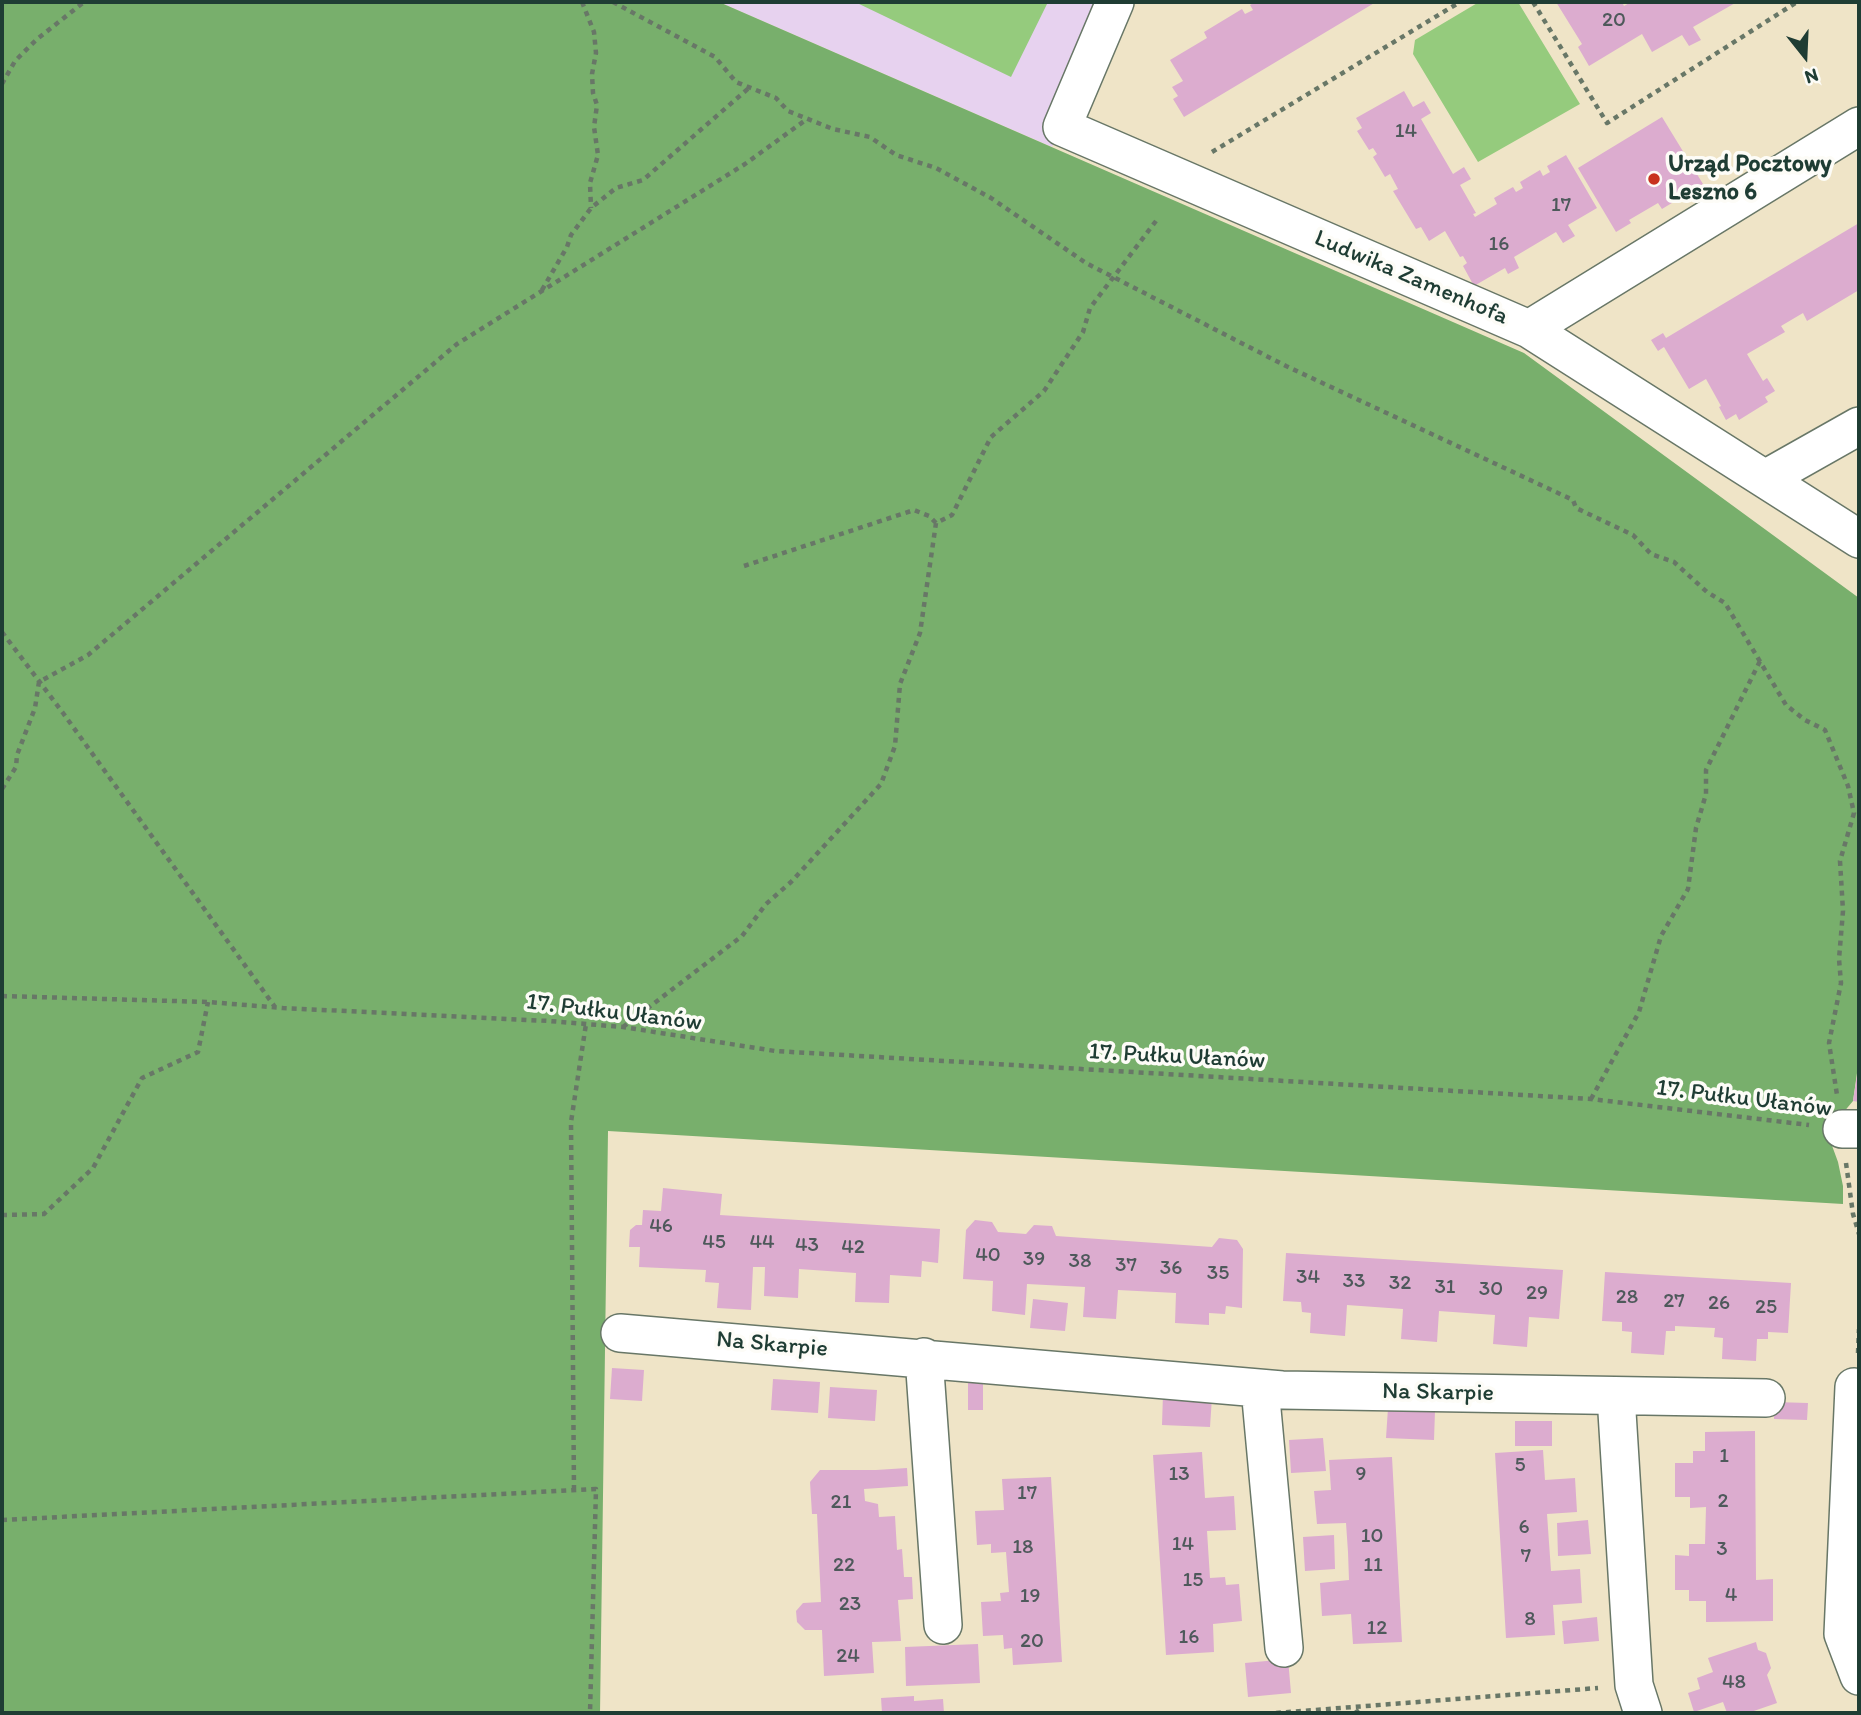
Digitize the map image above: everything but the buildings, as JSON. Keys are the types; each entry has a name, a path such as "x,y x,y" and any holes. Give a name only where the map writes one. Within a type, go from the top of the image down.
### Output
{"street":[{"name":"Ludwika Zamenhofa","path":"1115,2 1062,127 1529,329 1859,126"},
{"path":"1529,329 1859,538"},
{"path":"1765,479 1859,426"},
{"name":"Na Skarpie","path":"621,1332 1260,1388 1766,1398"},
{"path":"924,1357 943,1625"},
{"path":"1854,1387 1843,1634 1859,1676"},
{"path":"1260,1388 1284,1648"},
{"path":"1616,1396 1638,1699"}],"path":[{"path":"2,84 15,61 36,40 84,2"},
{"path":"582,2 594,32 596,53 592,74 597,105 594,127 598,155 590,183 591,208"},
{"path":"613,2 715,57 736,82 776,98 788,111 834,129 870,137 896,155 936,168 991,198 1086,263 1286,366 1573,500 1576,508 1633,535 1651,554 1674,562 1707,592 1725,603 1786,705 1805,720 1825,730 1847,786 1854,813 1840,861 1843,911 1839,959 1841,983 1829,1043 1850,1129 1853,1214 1859,1234"},
{"path":"1207,155 1460,2"},
{"path":"1533,2 1607,123 1797,2"},
{"path":"542,290 567,247 570,235 591,208 617,188 643,180 750,88"},
{"path":"39,681 88,655 457,344 744,163 808,118"},
{"path":"936,523 952,515 991,438 1044,391 1083,332 1090,308 1156,221"},
{"path":"744,566 914,510 929,516 936,523"},
{"path":"623,1027 742,936 766,904 791,882 881,784 895,746 900,684 920,633 936,523"},
{"path":"2,632 275,1007"},
{"path":"1591,1099 1639,1012 1661,936 1688,889 1696,828 1706,794 1706,770 1760,661"},
{"path":"2,789 16,767 17,755 35,708 39,681"},
{"name":"17. Pułku Ułanów","path":"2,996 208,1002 586,1024 623,1027 775,1051 1591,1099 1850,1129"},
{"path":"2,1215 44,1214 93,1168 142,1078 198,1052 208,1002"},
{"path":"574,1490 571,1122 586,1024"},
{"path":"2,1520 596,1489 590,1713"},
{"path":"1276,1713 1396,1704 1638,1699"},
{"path":"1396,1704 1399,1713"},
{"path":"1355,1713 1363,1706"}],"shaded area":[{"path":"719,2 1114,2 1052,147"}],"green space":[{"path":"2,2 719,2 1524,353 1859,598 1859,1059 1853,1101 1827,1132 1838,1162 1843,1186 1843,1204 608,1131 600,1713 2,1713"},
{"path":"855,2 1048,2 1011,77"},
{"path":"1479,2 1518,2 1580,104 1478,162 1413,54 1415,40"}],"place":[{"name":"Urząd Pocztowy Leszno 6","path":"1654,179"}]}
